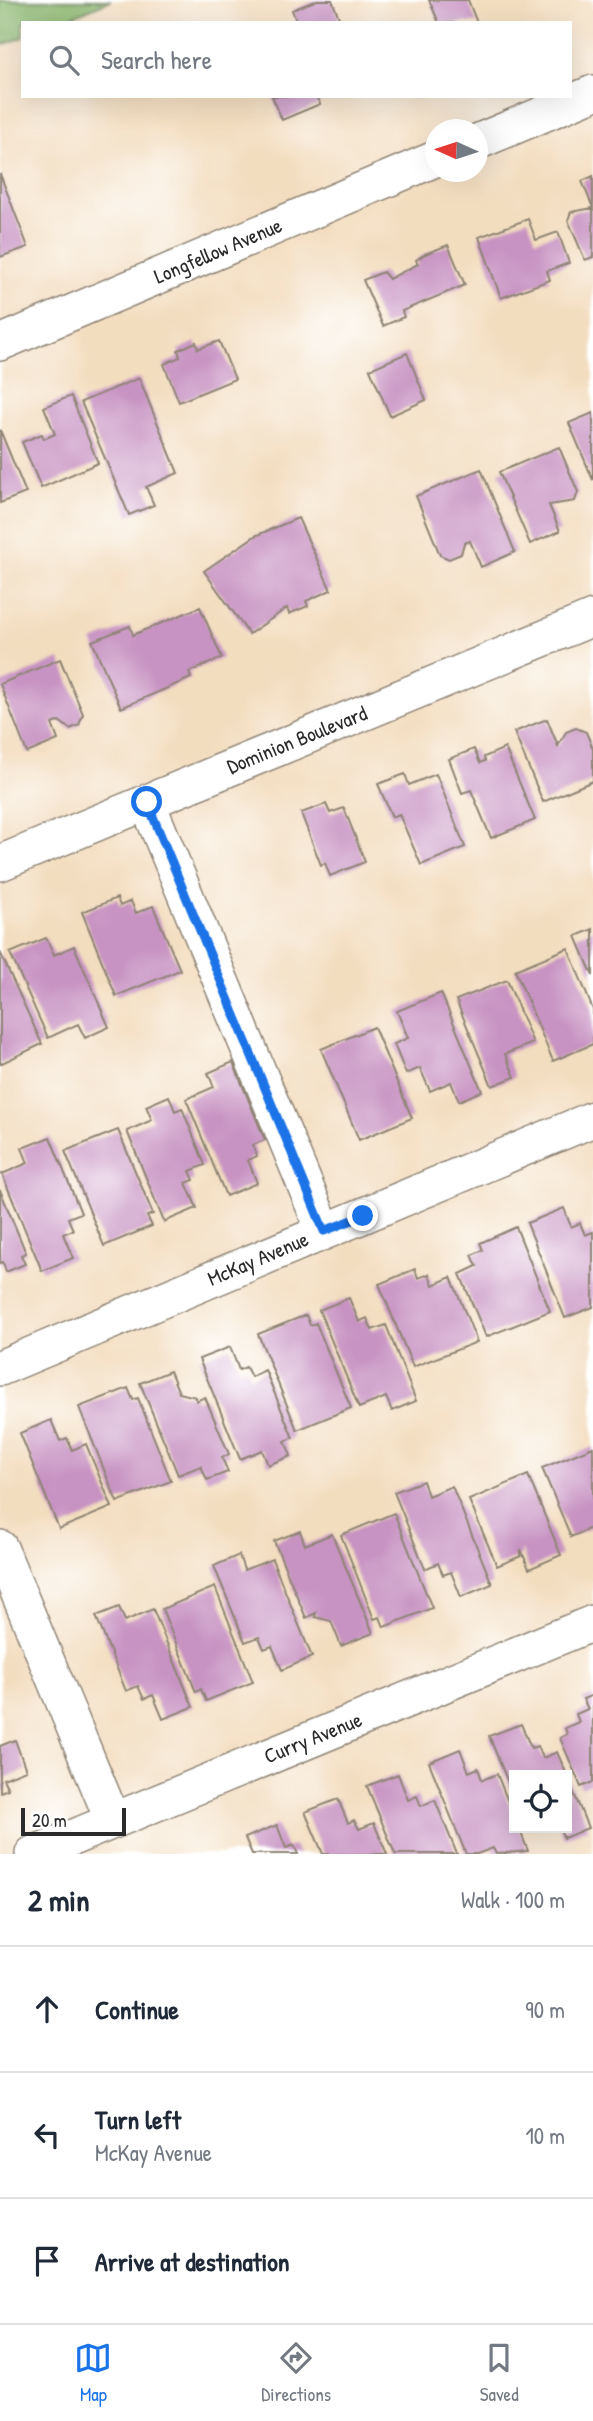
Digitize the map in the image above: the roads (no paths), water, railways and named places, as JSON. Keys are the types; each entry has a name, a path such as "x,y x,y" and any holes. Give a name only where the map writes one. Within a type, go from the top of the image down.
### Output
{"street":[{"path":"488,138 593,93"},
{"name":"Longfellow Avenue","path":"0,343 425,164"},
{"name":"Dominion Boulevard","path":"0,863 593,618"},
{"path":"147,802 324,1231"},
{"name":"McKay Avenue","path":"0,1368 593,1119"},
{"path":"0,1548 113,1821"},
{"name":"Curry Avenue","path":"33,1854 593,1623"}]}
